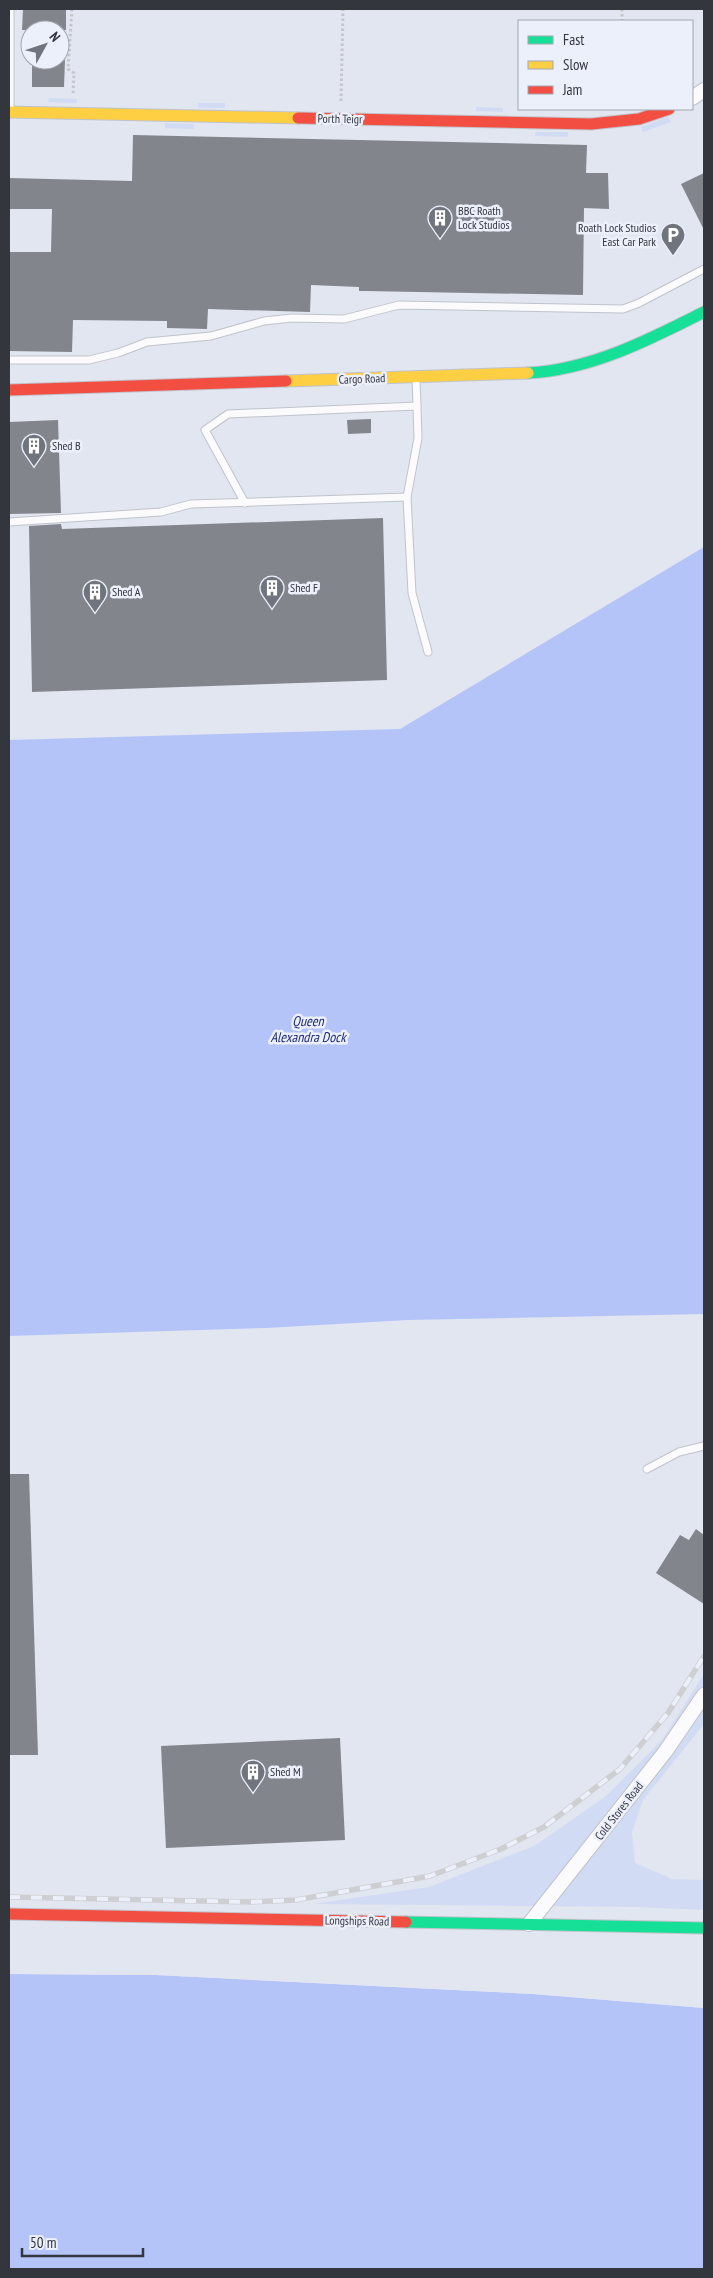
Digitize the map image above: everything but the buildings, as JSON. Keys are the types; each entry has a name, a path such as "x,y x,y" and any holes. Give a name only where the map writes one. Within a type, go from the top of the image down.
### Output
{"street":[{"path":"693,97 704,90"},
{"name":"Porth Teigr","path":"9,112 591,124 639,119 666,110"},
{"name":"Cargo Road","path":"9,390 528,373 576,366 629,349 704,312"},
{"name":"Cold Stores Road","path":"528,1924 666,1752 704,1695"},
{"name":"Longships Road","path":"9,1914 704,1928"}],"lane":[{"path":"9,112 10,9"},
{"path":"9,360 89,360 118,353 147,342 211,336 264,321 292,318 344,319 399,305 623,309 640,303 704,269"},
{"path":"416,377 418,438 407,497 412,593 428,652"},
{"path":"245,503 205,430 228,414 417,406"},
{"path":"9,522 161,512 191,504 407,497"},
{"path":"647,1469 679,1452 704,1446"}],"path":[{"path":"72,9 68,68 74,73 73,95"},
{"path":"341,101 343,9"}],"shaded area":[{"path":"49,98 77,99 77,103 48,102"},
{"path":"198,103 225,103 225,108 198,108"},
{"path":"476,107 503,108 503,112 476,111"},
{"path":"668,117 671,122 643,132 641,127"},
{"path":"165,123 194,124 194,129 165,128"},
{"path":"535,132 568,132 568,137 535,136"},
{"path":"704,1674 704,1724 643,1800 632,1832 635,1863 672,1879 704,1880 704,1910 638,1907 313,1904 429,1887 534,1846 605,1797 662,1740"}],"water":[{"name":"Queen Alexandra Dock","path":"704,547 704,1314 408,1320 266,1328 9,1336 9,740 400,729"},
{"path":"9,1974 156,1975 533,1994 704,2008 704,2269 9,2269"}],"pier":[{"path":"9,1971 156,1973 533,1991 704,2006 704,2008 533,1994 156,1975 9,1974"}],"railway":[{"path":"9,1897 250,1902 296,1900 430,1876 501,1849 544,1827 620,1769 668,1713 704,1656"}],"traffic: fast":[{"path":"528,373 551,371 596,360 640,343 704,312"},
{"path":"406,1922 704,1928"}],"traffic: slow":[{"path":"9,112 298,118"},
{"path":"286,381 528,373"}],"traffic: jam":[{"path":"298,118 591,124 639,119 666,110"},
{"path":"9,390 286,381"},
{"path":"9,1914 406,1922"}],"place":[{"name":"BBC Roath Lock Studios","path":"440,239"},
{"name":"Roath Lock Studios East Car Park","path":"673,256"},
{"name":"Shed B","path":"34,467"},
{"name":"Shed F","path":"272,609"},
{"name":"Shed A","path":"95,613"},
{"name":"Shed M","path":"253,1793"}]}
